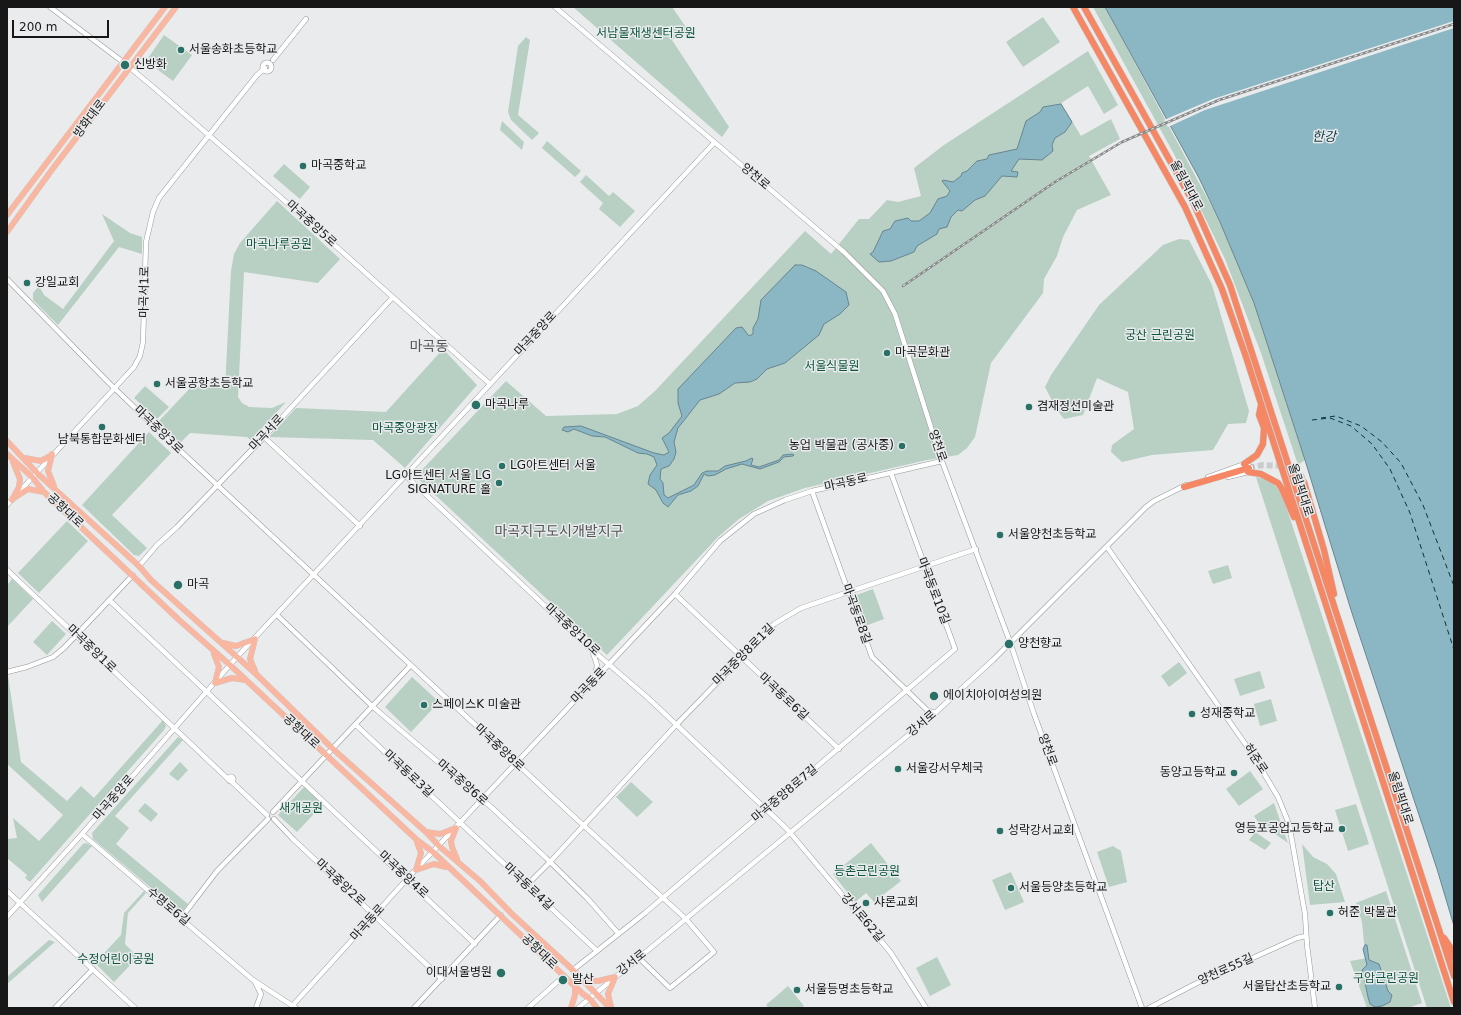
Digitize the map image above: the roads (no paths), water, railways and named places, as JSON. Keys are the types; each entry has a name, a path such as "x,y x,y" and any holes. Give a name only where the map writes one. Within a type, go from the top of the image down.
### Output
{"highway":[{"name":"올림픽대로","path":"1074,7 1186,207 1203,244 1233,319 1454,1002"},
{"name":"올림픽대로","path":"1084,7 1193,202 1230,285 1454,976"},
{"path":"1184,487 1247,468 1263,444 1264,428 1260,415 1261,403"},
{"path":"1247,468 1278,484 1282,489 1292,514 1301,528"},
{"path":"1304,482 1333,584 1336,610"},
{"path":"1440,932 1450,947 1454,958"}],"main road":[{"name":"방화대로","path":"7,215 165,7"},
{"name":"방화대로","path":"7,232 129,66 176,7"},
{"name":"공항대로","path":"7,441 25,458 44,492 326,756 501,915 575,987 590,998 597,1008"},
{"path":"25,458 38,462 52,454"},
{"path":"52,454 48,472 56,490"},
{"path":"9,456 20,479 19,487 12,500"},
{"name":"공항대로","path":"9,456 56,490 138,566 151,580 221,642 236,658 256,674 333,749 426,832 439,846 573,970 595,994 611,1008"},
{"path":"12,500 28,489 44,492"},
{"path":"221,642 236,646 255,639"},
{"path":"255,639 250,660 256,674"},
{"path":"211,649 219,667 215,683"},
{"path":"215,683 232,678 246,680"},
{"path":"426,832 440,834 458,826"},
{"path":"458,826 452,836 452,846 458,862"},
{"path":"416,870 421,853 417,840"},
{"path":"416,870 434,864 448,868"},
{"path":"583,980 598,981 615,977"},
{"path":"611,1008 608,994 615,977"},
{"path":"572,1008 575,987"}],"street":[{"name":"마곡중앙5로","path":"50,7 129,66 490,384"},
{"name":"양천로","path":"555,7 844,252 883,291 895,314 942,461 976,549 1010,642 1036,721 1142,1008"},
{"path":"273,60 306,19"},
{"name":"마곡서1로","path":"7,505 52,454 134,367 142,349 145,320 146,242 153,212 159,198 264,67"},
{"name":"마곡중앙로","path":"7,917 82,834 236,658 360,526 714,142"},
{"name":"마곡중앙3로","path":"7,279 114,388 217,486 314,575"},
{"name":"마곡서로","path":"138,566 264,437 393,297"},
{"path":"264,437 360,526"},
{"name":"마곡동로","path":"295,1007 374,915 675,594 720,541 754,514 785,500 812,491 942,461"},
{"name":"마곡동로10길","path":"891,473 955,649 907,691"},
{"name":"마곡중앙10로","path":"406,476 592,649 768,809 791,832"},
{"name":"강서로","path":"578,1008 935,713 993,660 1154,500 1184,487"},
{"name":"마곡동로8길","path":"812,491 872,657 927,710 935,713"},
{"name":"허준로","path":"1107,547 1274,787 1288,824 1291,837 1305,914 1306,936 1315,1008"},
{"name":"마곡중앙8로1길","path":"584,826 760,636 786,616 847,591 976,549"},
{"name":"마곡중앙1로","path":"7,570 175,728"},
{"path":"7,672 27,668 53,657 133,575"},
{"name":"마곡중앙8로","path":"314,575 516,764 686,919"},
{"name":"마곡동로6길","path":"675,594 838,749"},
{"path":"109,600 206,693"},
{"name":"마곡중앙6로","path":"277,615 372,706 482,799 550,862 587,898 618,933"},
{"path":"592,649 597,661 595,678"},
{"path":"181,918 220,868 411,665"},
{"name":"마곡중앙8로7길","path":"663,898 907,691"},
{"name":"마곡중앙4로","path":"206,693 302,780 474,944"},
{"name":"마곡동로3길","path":"356,725 458,826"},
{"path":"175,728 270,814"},
{"name":"마곡중앙2로","path":"270,814 293,838 442,979"},
{"name":"마곡동로4길","path":"458,826 596,950"},
{"path":"526,886 584,826"},
{"name":"강서로62길","path":"791,832 891,953 926,1008"},
{"name":"수명로6길","path":"82,834 253,980 295,1007"},
{"path":"7,891 135,1008"},
{"name":"공항대로","path":"573,970 596,950 663,898"},
{"path":"414,1008 501,915"},
{"path":"639,958 670,988 714,952 686,919"},
{"name":"양천로55길","path":"1149,1008 1197,983 1298,938 1306,936"},
{"path":"55,1008 93,969"},
{"path":"528,1008 564,976"},
{"path":"253,980 260,994 256,1008"}],"water":[{"name":"한강","path":"1105,7 1454,7 1454,926 1437,869 1351,610 1305,460 1254,303 1220,222 1199,178"},
{"path":"1061,104 1072,122 1065,132 1055,138 1052,145 1053,151 1042,160 1019,159 1011,171 1018,172 1017,177 1002,176 985,196 975,200 962,211 958,210 951,217 947,227 939,229 937,234 917,246 914,252 891,261 879,262 870,254 873,252 883,231 890,229 895,221 908,218 911,221 919,221 930,213 938,199 947,196 950,191 942,181 943,180 953,182 977,161 987,159 989,155 1017,149 1026,121 1040,112 1043,107"},
{"path":"795,265 802,265 816,271 846,292 849,305 840,314 824,324 819,335 785,363 767,369 757,379 750,382 735,383 719,394 700,400 678,428 674,442 676,452 674,459 669,466 661,469 660,479 663,483 664,495 668,498 694,485 702,473 707,471 718,471 725,466 752,458 751,465 759,467 779,460 783,455 792,454 794,455 793,456 784,457 779,462 760,469 742,464 726,469 715,475 708,476 704,474 698,486 691,491 678,495 668,507 663,503 656,490 648,484 650,475 657,465 654,457 647,454 638,453 605,437 592,436 574,429 568,432 562,430 564,427 581,426 654,453 664,455 669,452 662,438 669,433 682,416 678,403 678,389 736,328 742,327 749,336 753,334 753,328 758,319 761,300"},
{"path":"1365,945 1367,945 1369,960 1379,964 1388,991 1392,995 1390,1002 1382,1006 1375,1007 1370,1004 1368,997 1362,970 1367,965 1363,949"}],"tunnel":[{"path":"1249,468 1263,465 1287,466 1295,469 1301,475 1304,482"}],"railway":[{"path":"903,286 1055,182 1122,142 1219,100 1454,24"}],"place":[{"name":"서울송화초등학교","path":"181,50"},
{"name":"신방화","path":"125,65"},
{"name":"마곡중학교","path":"303,166"},
{"name":"강일교회","path":"27,283"},
{"name":"마곡문화관","path":"887,353"},
{"name":"서울공항초등학교","path":"157,384"},
{"name":"마곡나루","path":"476,405"},
{"name":"겸재정선미술관","path":"1029,407"},
{"name":"남북통합문화센터","path":"102,427"},
{"name":"농업 박물관 (공사중)","path":"902,446"},
{"name":"LG아트센터 서울","path":"502,466"},
{"name":"LG아트센터 서울 LG SIGNATURE 홀","path":"499,483"},
{"name":"서울양천초등학교","path":"1000,535"},
{"name":"마곡","path":"178,585"},
{"name":"양천향교","path":"1009,644"},
{"name":"에이치아이여성의원","path":"934,696"},
{"name":"스페이스K 미술관","path":"424,705"},
{"name":"성재중학교","path":"1192,714"},
{"name":"서울강서우체국","path":"898,769"},
{"name":"동양고등학교","path":"1234,773"},
{"name":"영등포공업고등학교","path":"1342,829"},
{"name":"성락강서교회","path":"1000,831"},
{"name":"서울등양초등학교","path":"1011,888"},
{"name":"샤론교회","path":"866,903"},
{"name":"허준 박물관","path":"1330,913"},
{"name":"이대서울병원","path":"501,973"},
{"name":"발산","path":"563,980"},
{"name":"서울탑산초등학교","path":"1339,987"},
{"name":"서울등명초등학교","path":"797,990"}],"district":[{"name":"마곡동","path":"429,347"},
{"name":"마곡지구도시개발지구","path":"559,532"}],"park label":[{"name":"서남물재생센터공원","path":"646,34"},
{"name":"마곡나루공원","path":"279,245"},
{"name":"궁산 근린공원","path":"1160,336"},
{"name":"서울식물원","path":"832,367"},
{"name":"마곡중앙광장","path":"405,429"},
{"name":"새개공원","path":"301,809"},
{"name":"등촌근린공원","path":"867,872"},
{"name":"탑산","path":"1324,887"},
{"name":"수정어린이공원","path":"116,960"},
{"name":"구암근린공원","path":"1386,979"}]}
